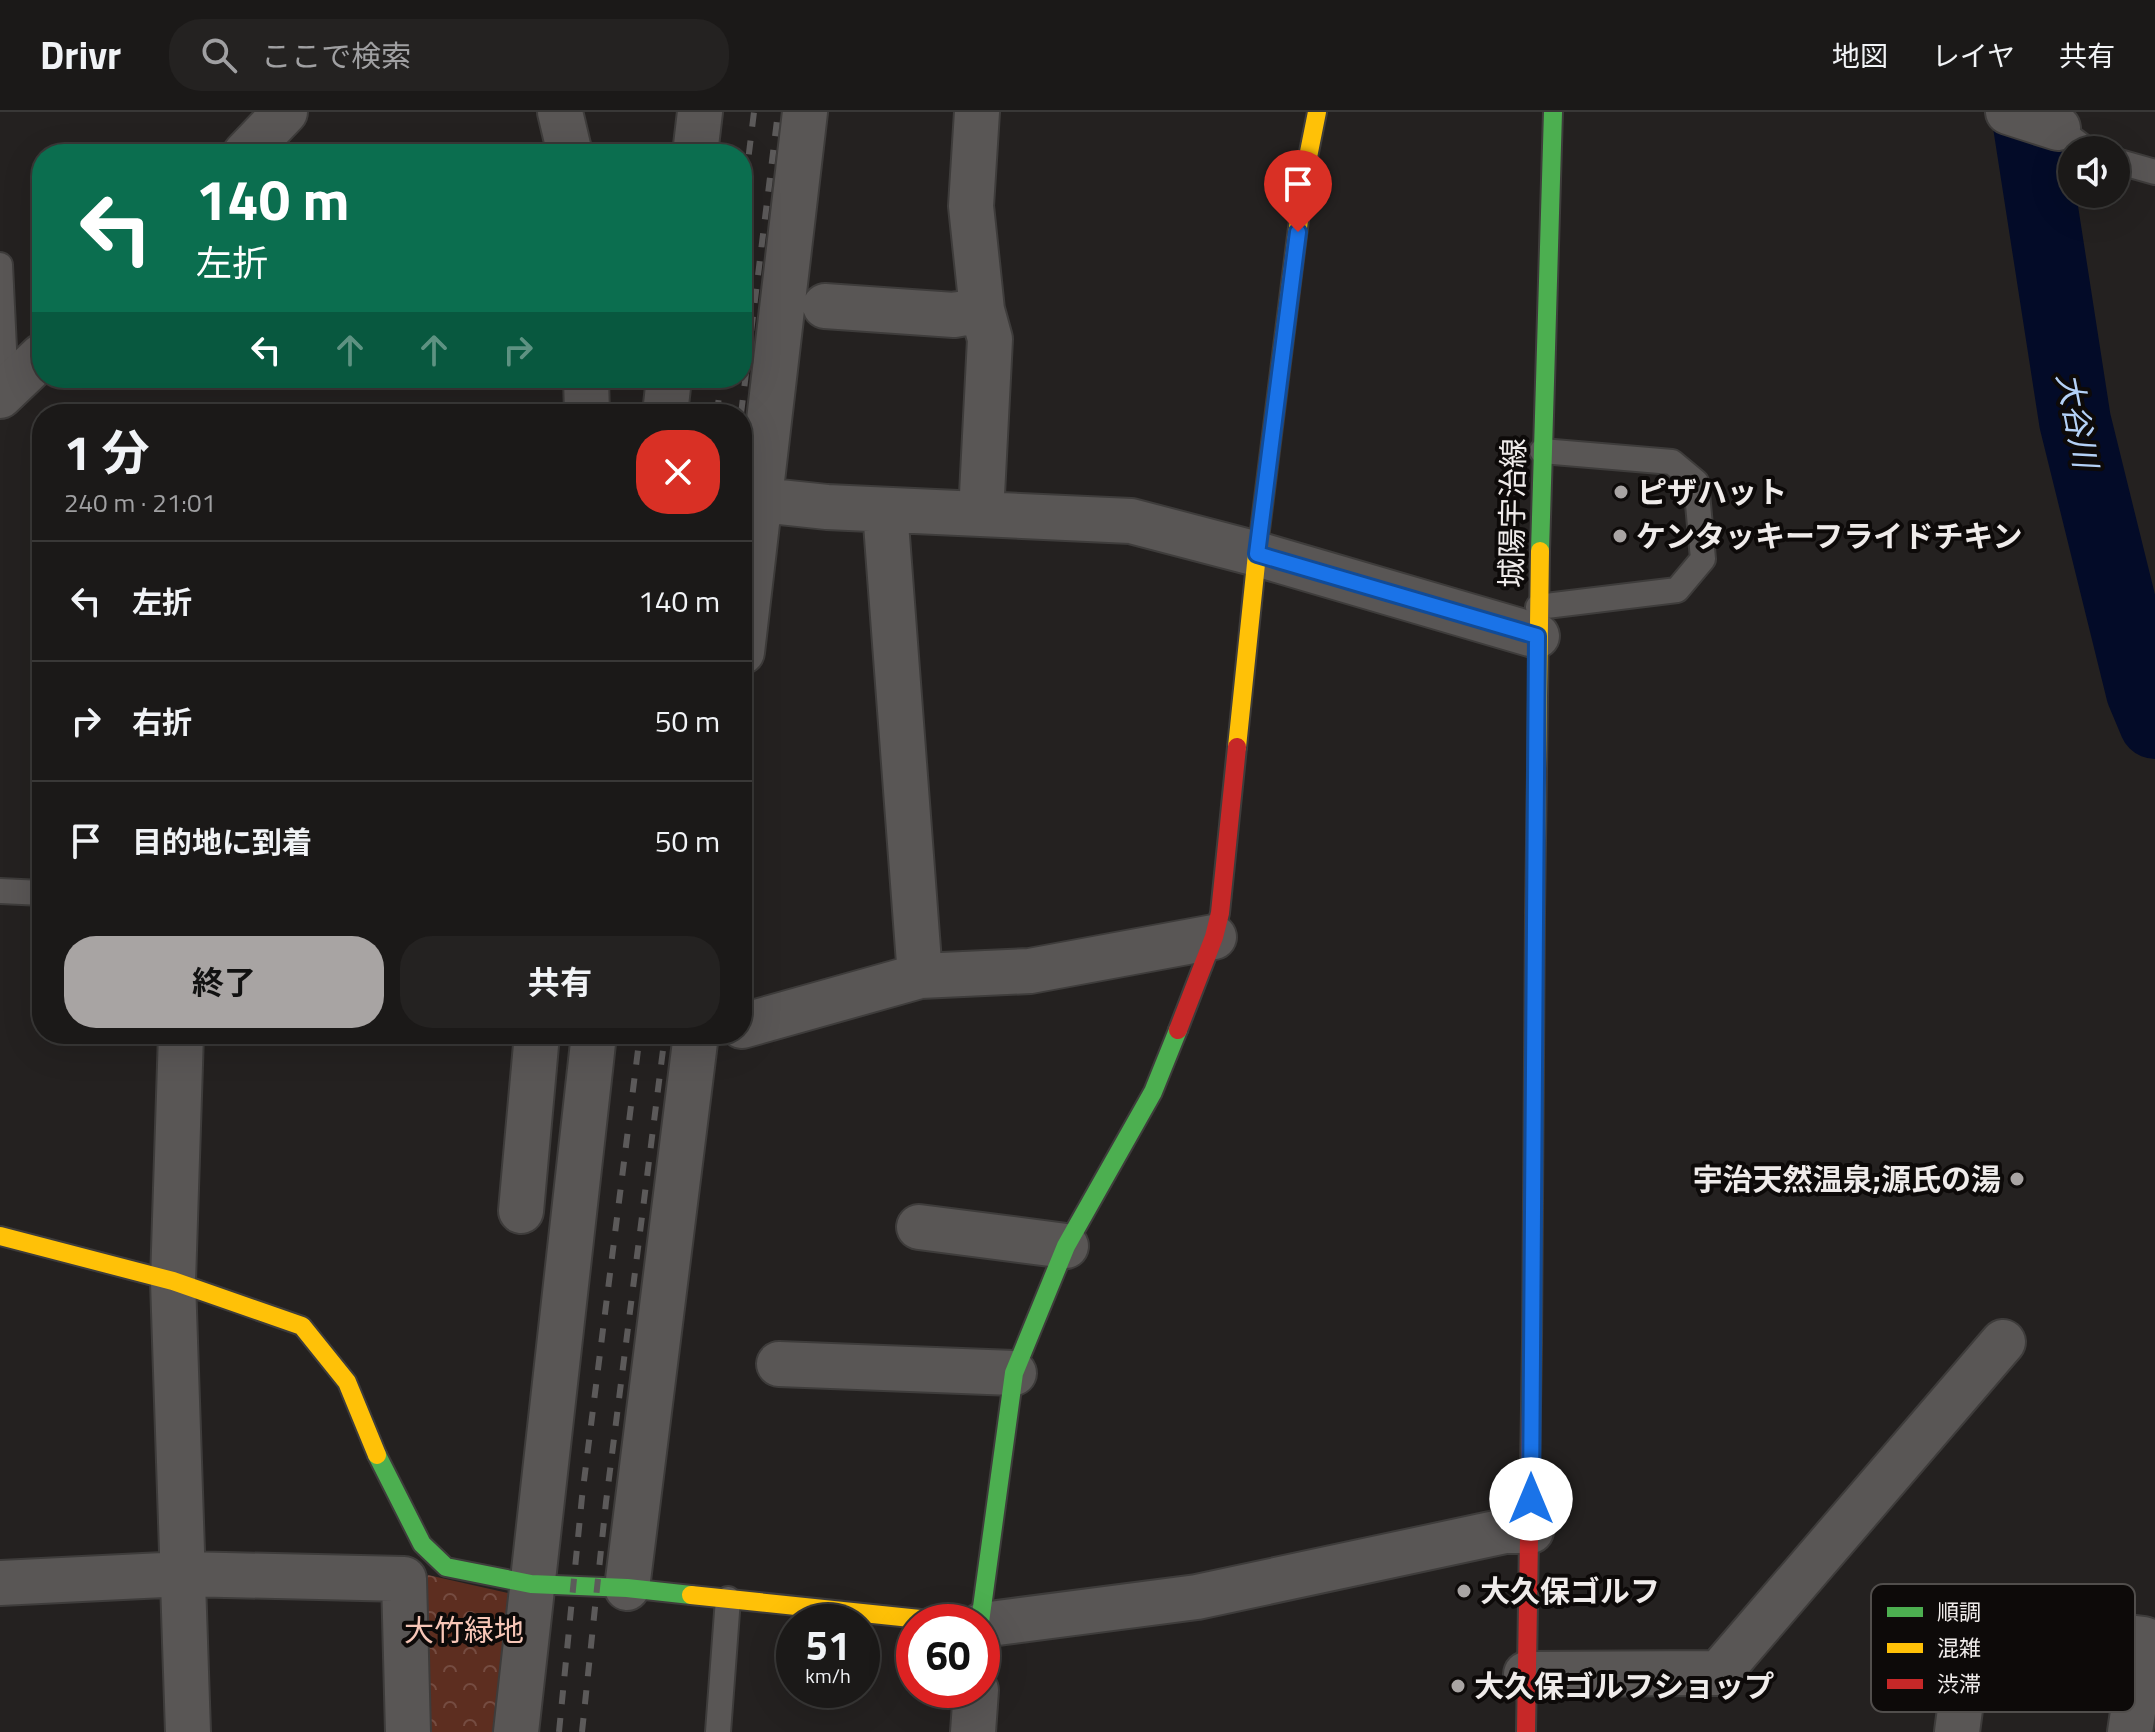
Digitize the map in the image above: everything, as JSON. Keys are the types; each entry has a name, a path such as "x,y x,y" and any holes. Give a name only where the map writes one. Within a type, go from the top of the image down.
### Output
{"street":[{"path":"255,144 285,112"},
{"path":"560,112 568,144"},
{"path":"696,144 700,112"},
{"path":"752,492 805,112"},
{"path":"977,112 971,206 982,310 990,339 981,514"},
{"path":"984,1604 1014,1373 1066,1246 1153,1092 1214,937 1220,913 1257,554 1303,187 1317,112"},
{"name":"城陽宇治線","path":"1526,1732 1531,1531 1538,622 1553,112"},
{"path":"2008,112 2065,136"},
{"path":"825,306 954,315 982,310"},
{"path":"3,393 32,365"},
{"path":"752,499 827,507 1131,521 1538,622"},
{"path":"885,510 920,976"},
{"path":"752,1023 920,976 1030,971 1214,937"},
{"path":"181,1044 173,1281 188,1732"},
{"path":"521,1211 536,1044"},
{"path":"516,1732 593,1044"},
{"path":"627,1588 701,1044"},
{"path":"919,1227 1066,1246"},
{"path":"0,1236 173,1281 302,1326 347,1382 413,1561 408,1732"},
{"path":"1526,1674 1719,1673 2003,1342"},
{"path":"779,1364 1014,1373"},
{"path":"1000,1621 1197,1597 1505,1531 1531,1531"},
{"path":"0,1583 413,1561 531,1584 627,1588 896,1616"},
{"path":"2135,1638 2144,1639 2135,1699"},
{"path":"973,1732 975,1708"},
{"path":"1957,1732 1960,1712"},
{"path":"2130,1732 2133,1712"}],"lane":[{"path":"2130,165 2155,172"},
{"path":"0,265 3,393"},
{"path":"1538,622 1677,590 1703,559 1696,482 1672,462 1542,451"},
{"path":"0,891 32,893"},
{"path":"718,1732 728,1599"}],"green space":[{"name":"大竹緑地","path":"428,1575 512,1594 499,1732 420,1732 418,1597"}],"waterway":[{"name":"大谷川","path":"2027,112 2075,421 2142,692 2155,723"}],"railway":[{"path":"750,144 754,112"},
{"path":"752,324 778,112"},
{"path":"718,404 720,388"},
{"path":"742,404 744,388"},
{"path":"559,1732 582,1497 639,1044"},
{"path":"582,1732 606,1502 664,1044"}],"traffic: fast":[{"path":"1540,551 1553,112"},
{"path":"1532,1342 1535,914"},
{"path":"982,1604 1014,1373 1066,1246 1153,1092 1178,1030"},
{"path":"377,1455 422,1544 446,1567 531,1584 627,1588 691,1595"}],"traffic: slow":[{"path":"1237,747 1257,554 1305,172 1317,112"},
{"path":"1535,914 1540,551"},
{"path":"0,1236 173,1281 302,1326 347,1382 377,1455"},
{"path":"691,1595 896,1616"}],"traffic: jam":[{"path":"1178,1030 1214,937 1220,913 1237,747"},
{"path":"1526,1732 1532,1342"}],"place":[{"name":"ピザハット","path":"1621,492"},
{"name":"ケンタッキーフライドチキン","path":"1620,536"},
{"name":"宇治天然温泉;源氏の湯","path":"2017,1179"},
{"name":"大久保ゴルフ","path":"1464,1591"},
{"name":"大久保ゴルフショップ","path":"1458,1686"}],"route":[{"path":"1298,232 1257,554 1537,636 1531,1499"}]}
